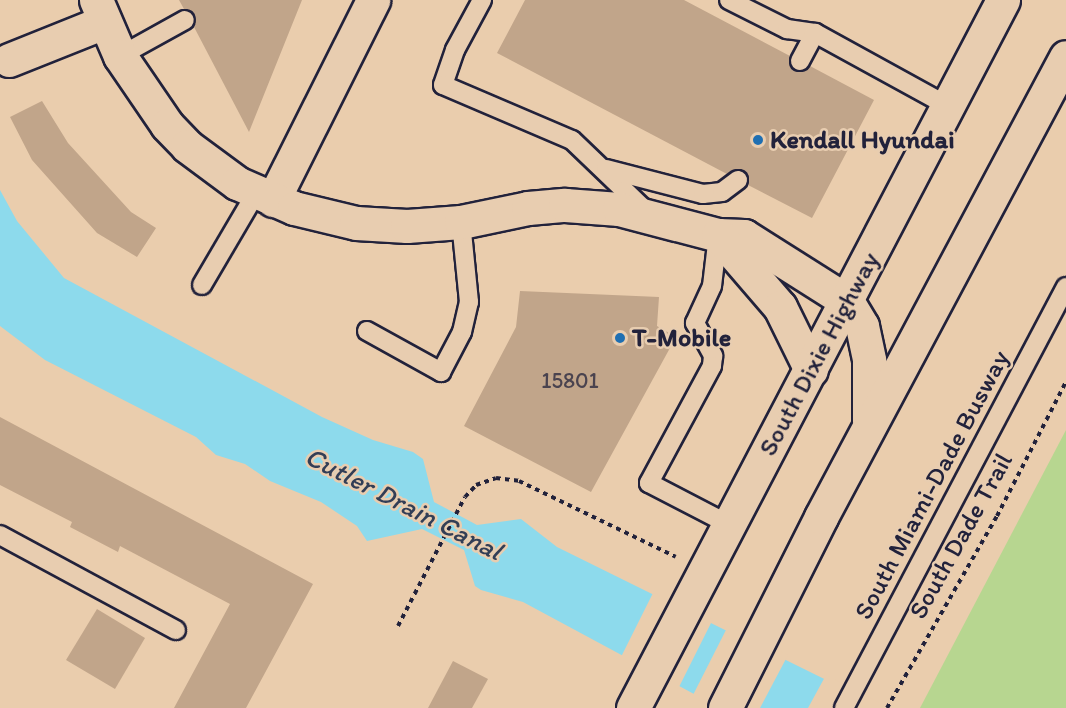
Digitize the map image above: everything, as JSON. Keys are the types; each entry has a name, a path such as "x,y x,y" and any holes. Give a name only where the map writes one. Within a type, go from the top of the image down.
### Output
{"main road":[{"path":"265,197 374,0"},
{"name":"South Dixie Highway","path":"634,706 1004,0"},
{"path":"9,60 100,11 120,56 154,109 187,146 265,197 313,215 356,223 407,226 461,222 528,208 565,205 594,206 650,216 718,235 744,236 847,301 862,326 869,360 868,432"},
{"path":"725,708 1066,57"},
{"path":"718,235 780,307 811,370"}],"lane":[{"path":"482,0 455,50 443,85 572,140 650,216"},
{"path":"729,0 787,28 814,33 948,106"},
{"path":"120,56 185,20"},
{"path":"800,61 814,33"},
{"path":"600,167 703,194 722,192 738,180"},
{"path":"202,285 265,197"},
{"path":"367,331 441,372 462,332 469,302 461,222"},
{"path":"718,235 712,286 695,323 713,356 712,366 649,483 730,525"},
{"name":"South Miami-Dade Busway","path":"844,708 1066,287"},
{"path":"0,535 176,630"}],"path":[{"name":"South Dade Trail","path":"887,708 997,516 1066,382"},
{"path":"398,626 457,514 476,485 496,478 519,481 702,577"}],"green space":[{"path":"1066,430 1066,708 920,708"}],"water":[{"name":"Cutler Drain Canal","path":"0,190 17,221 64,278 322,417 373,440 413,452 423,459 434,502 477,525 521,519 557,547 883,708 720,708 523,602 481,590 475,586 464,550 422,529 367,541 357,526 321,502 270,481 245,464 216,455 196,437 45,360 0,326"}],"pier":[{"path":"653,593 713,619 678,689 620,659"},
{"path":"728,626 788,655 760,708 714,708 692,697"},
{"path":"826,675 884,705 886,708 808,708"}],"building":[{"path":"179,0 302,0 249,132 194,27 195,15 184,9"},
{"name":"Kendall Hyundai","path":"525,0 684,0 790,56 790,66 795,71 810,66 874,100 812,218 748,185 749,178 743,170 727,174 497,53"},
{"path":"42,101 68,143 131,212 156,228 137,257 97,233 32,160 10,117"},
{"path":"520,291 659,297 657,326 676,337 591,492 464,426 516,327"},
{"path":"0,417 313,584 246,708 174,708 230,604 120,546 118,552 70,527 72,522 0,485"},
{"path":"97,609 145,638 115,689 66,660"},
{"path":"453,661 488,679 472,708 428,708"}],"place":[{"name":"Kendall Hyundai","path":"758,140"},
{"name":"T-Mobile","path":"620,338"}]}
